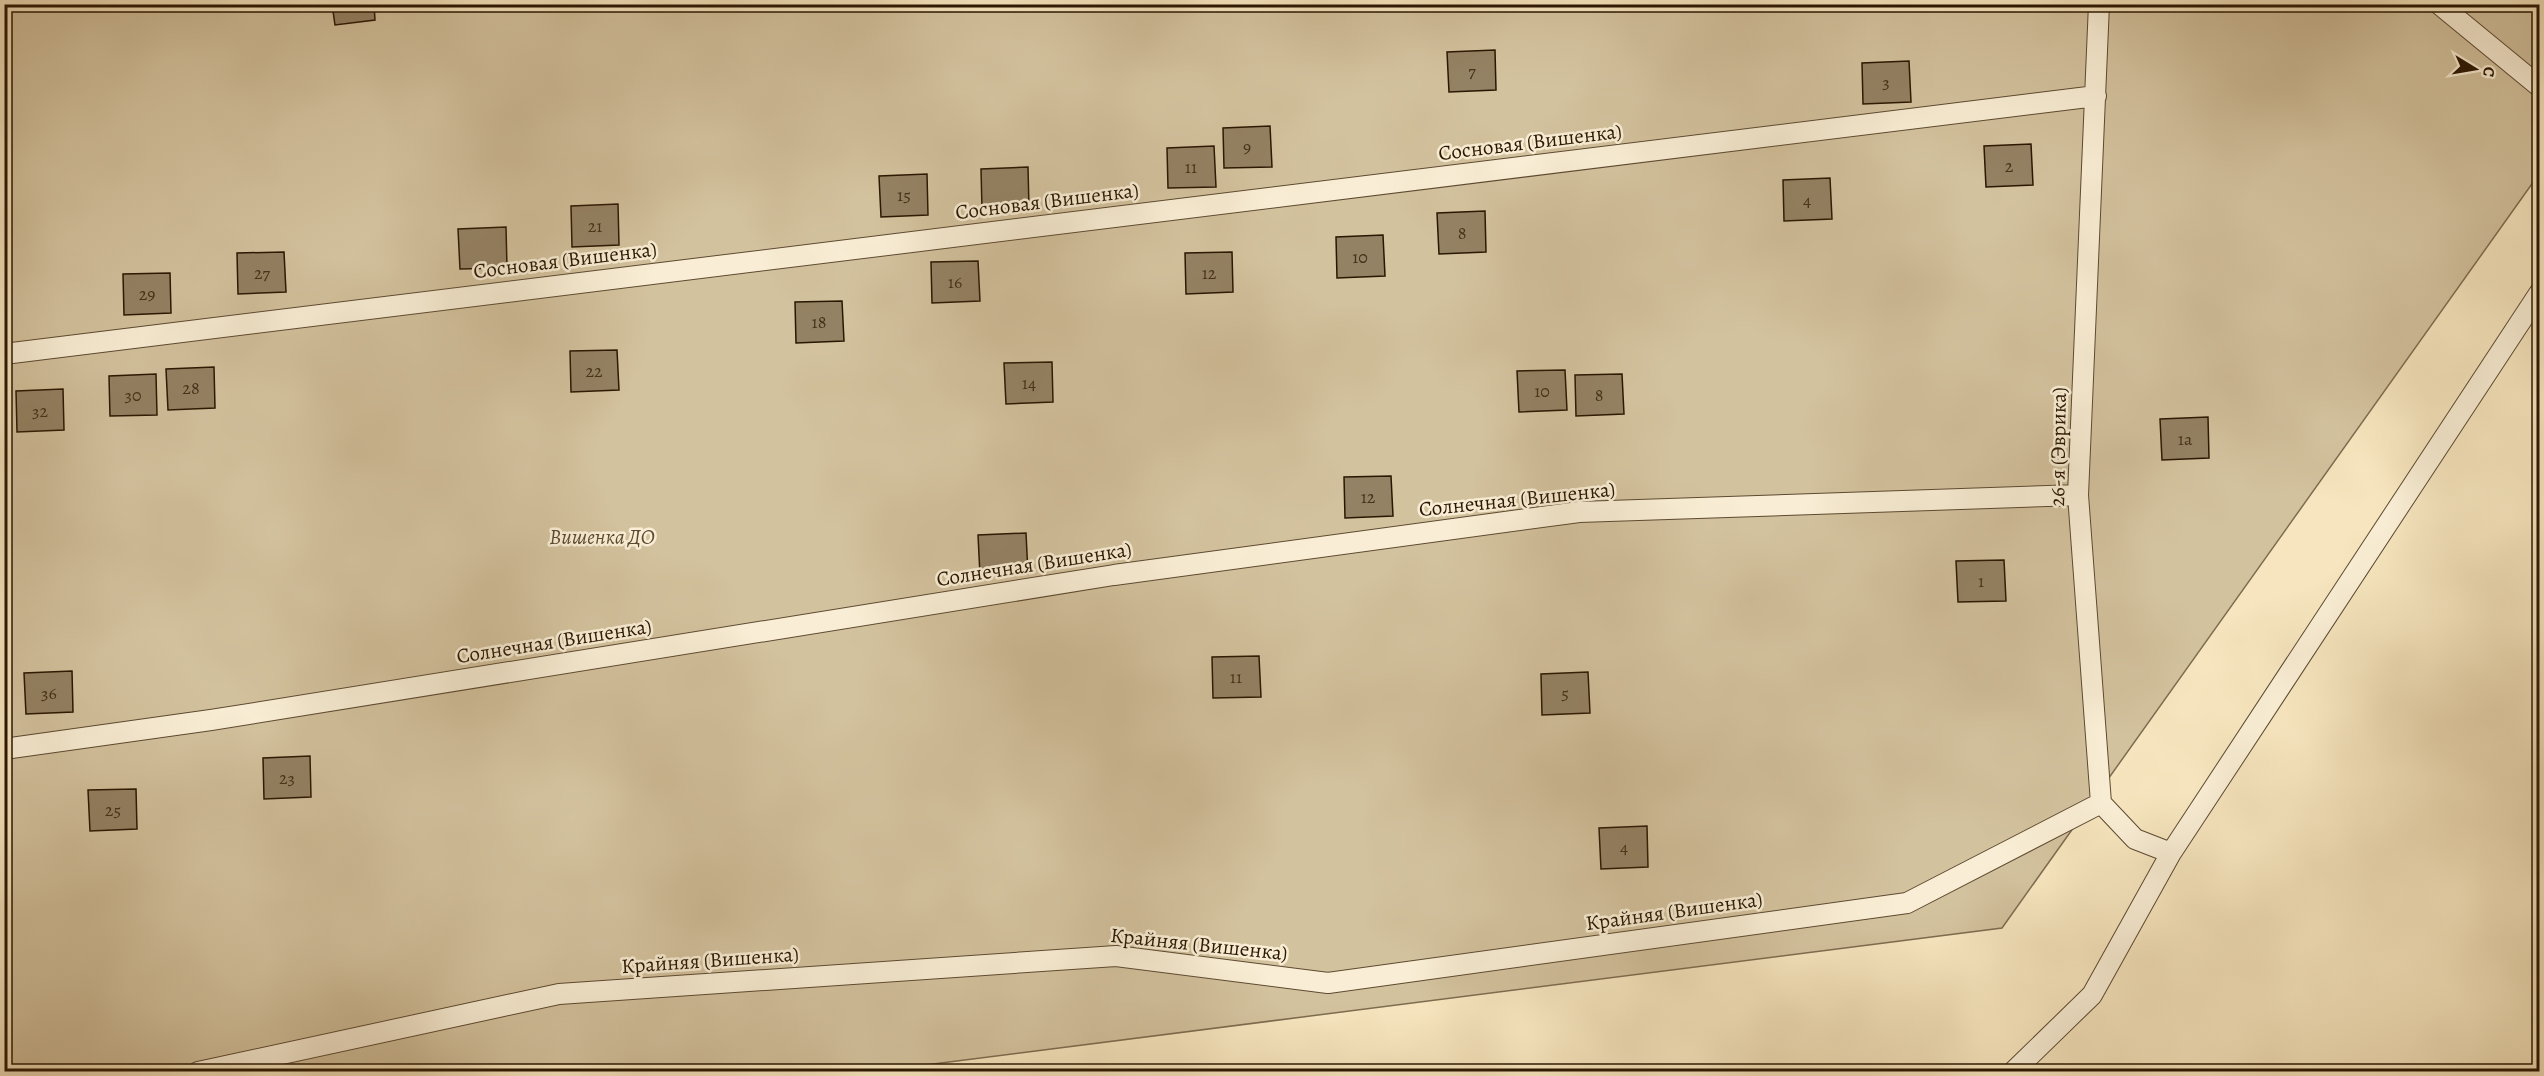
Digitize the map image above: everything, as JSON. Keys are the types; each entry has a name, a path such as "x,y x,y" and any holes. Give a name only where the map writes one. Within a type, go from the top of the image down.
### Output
{"lane":[{"name":"26-я (Эврика)","path":"2099,4 2078,495 2101,802"},
{"path":"2439,4 2540,87"},
{"name":"Сосновая (Вишенка)","path":"4,354 2096,96"},
{"path":"2013,1071 2092,995 2171,853 2540,292"},
{"name":"Солнечная (Вишенка)","path":"4,749 211,720 1114,575 1579,512 2078,495"},
{"path":"2101,802 2135,839 2171,853"},
{"name":"Крайняя (Вишенка)","path":"198,1071 559,994 1116,956 1328,983 1907,903 2101,802"}],"green space":[{"name":"Вишенка ДО","path":"5,5 2539,5 2539,174 2002,928 878,1071 5,1072"}],"building":[{"path":"332,4 374,4 375,20 335,25"},
{"path":"389,4 431,4 431,5 389,10"},
{"path":"1495,50 1496,90 1449,92 1447,52"},
{"path":"1909,61 1911,102 1863,104 1862,63"},
{"path":"1270,126 1272,167 1224,168 1223,128"},
{"path":"2031,144 2033,185 1986,187 1984,146"},
{"path":"1214,146 1216,187 1168,188 1167,148"},
{"path":"1028,167 1029,208 982,210 981,169"},
{"path":"927,174 928,215 881,217 879,176"},
{"path":"1830,178 1832,219 1784,221 1783,180"},
{"path":"618,204 619,245 572,247 571,206"},
{"path":"1485,211 1486,252 1439,254 1437,213"},
{"path":"506,227 507,268 460,269 458,229"},
{"path":"1383,235 1385,276 1337,278 1336,237"},
{"path":"284,252 286,292 238,294 237,253"},
{"path":"1232,252 1233,292 1186,294 1185,253"},
{"path":"978,261 980,301 932,303 931,262"},
{"path":"170,273 171,313 124,315 123,274"},
{"path":"842,301 844,341 796,343 795,302"},
{"path":"617,350 619,390 571,392 570,351"},
{"path":"1052,362 1053,402 1006,404 1004,363"},
{"path":"214,367 215,408 168,410 166,369"},
{"path":"1565,370 1567,410 1519,412 1517,371"},
{"path":"156,374 157,415 110,416 109,376"},
{"path":"1622,374 1624,414 1576,416 1575,375"},
{"path":"63,389 64,430 17,432 16,391"},
{"path":"2208,417 2209,458 2162,460 2160,419"},
{"path":"1391,476 1393,516 1345,518 1344,477"},
{"path":"1026,533 1028,574 980,575 978,535"},
{"path":"2004,560 2006,601 1958,602 1956,561"},
{"path":"1259,656 1261,697 1213,698 1212,657"},
{"path":"72,671 73,712 26,714 24,673"},
{"path":"1588,672 1590,713 1542,715 1541,674"},
{"path":"310,756 311,797 264,799 263,758"},
{"path":"136,789 137,829 90,831 88,790"},
{"path":"1647,826 1648,867 1601,869 1599,828"}]}
